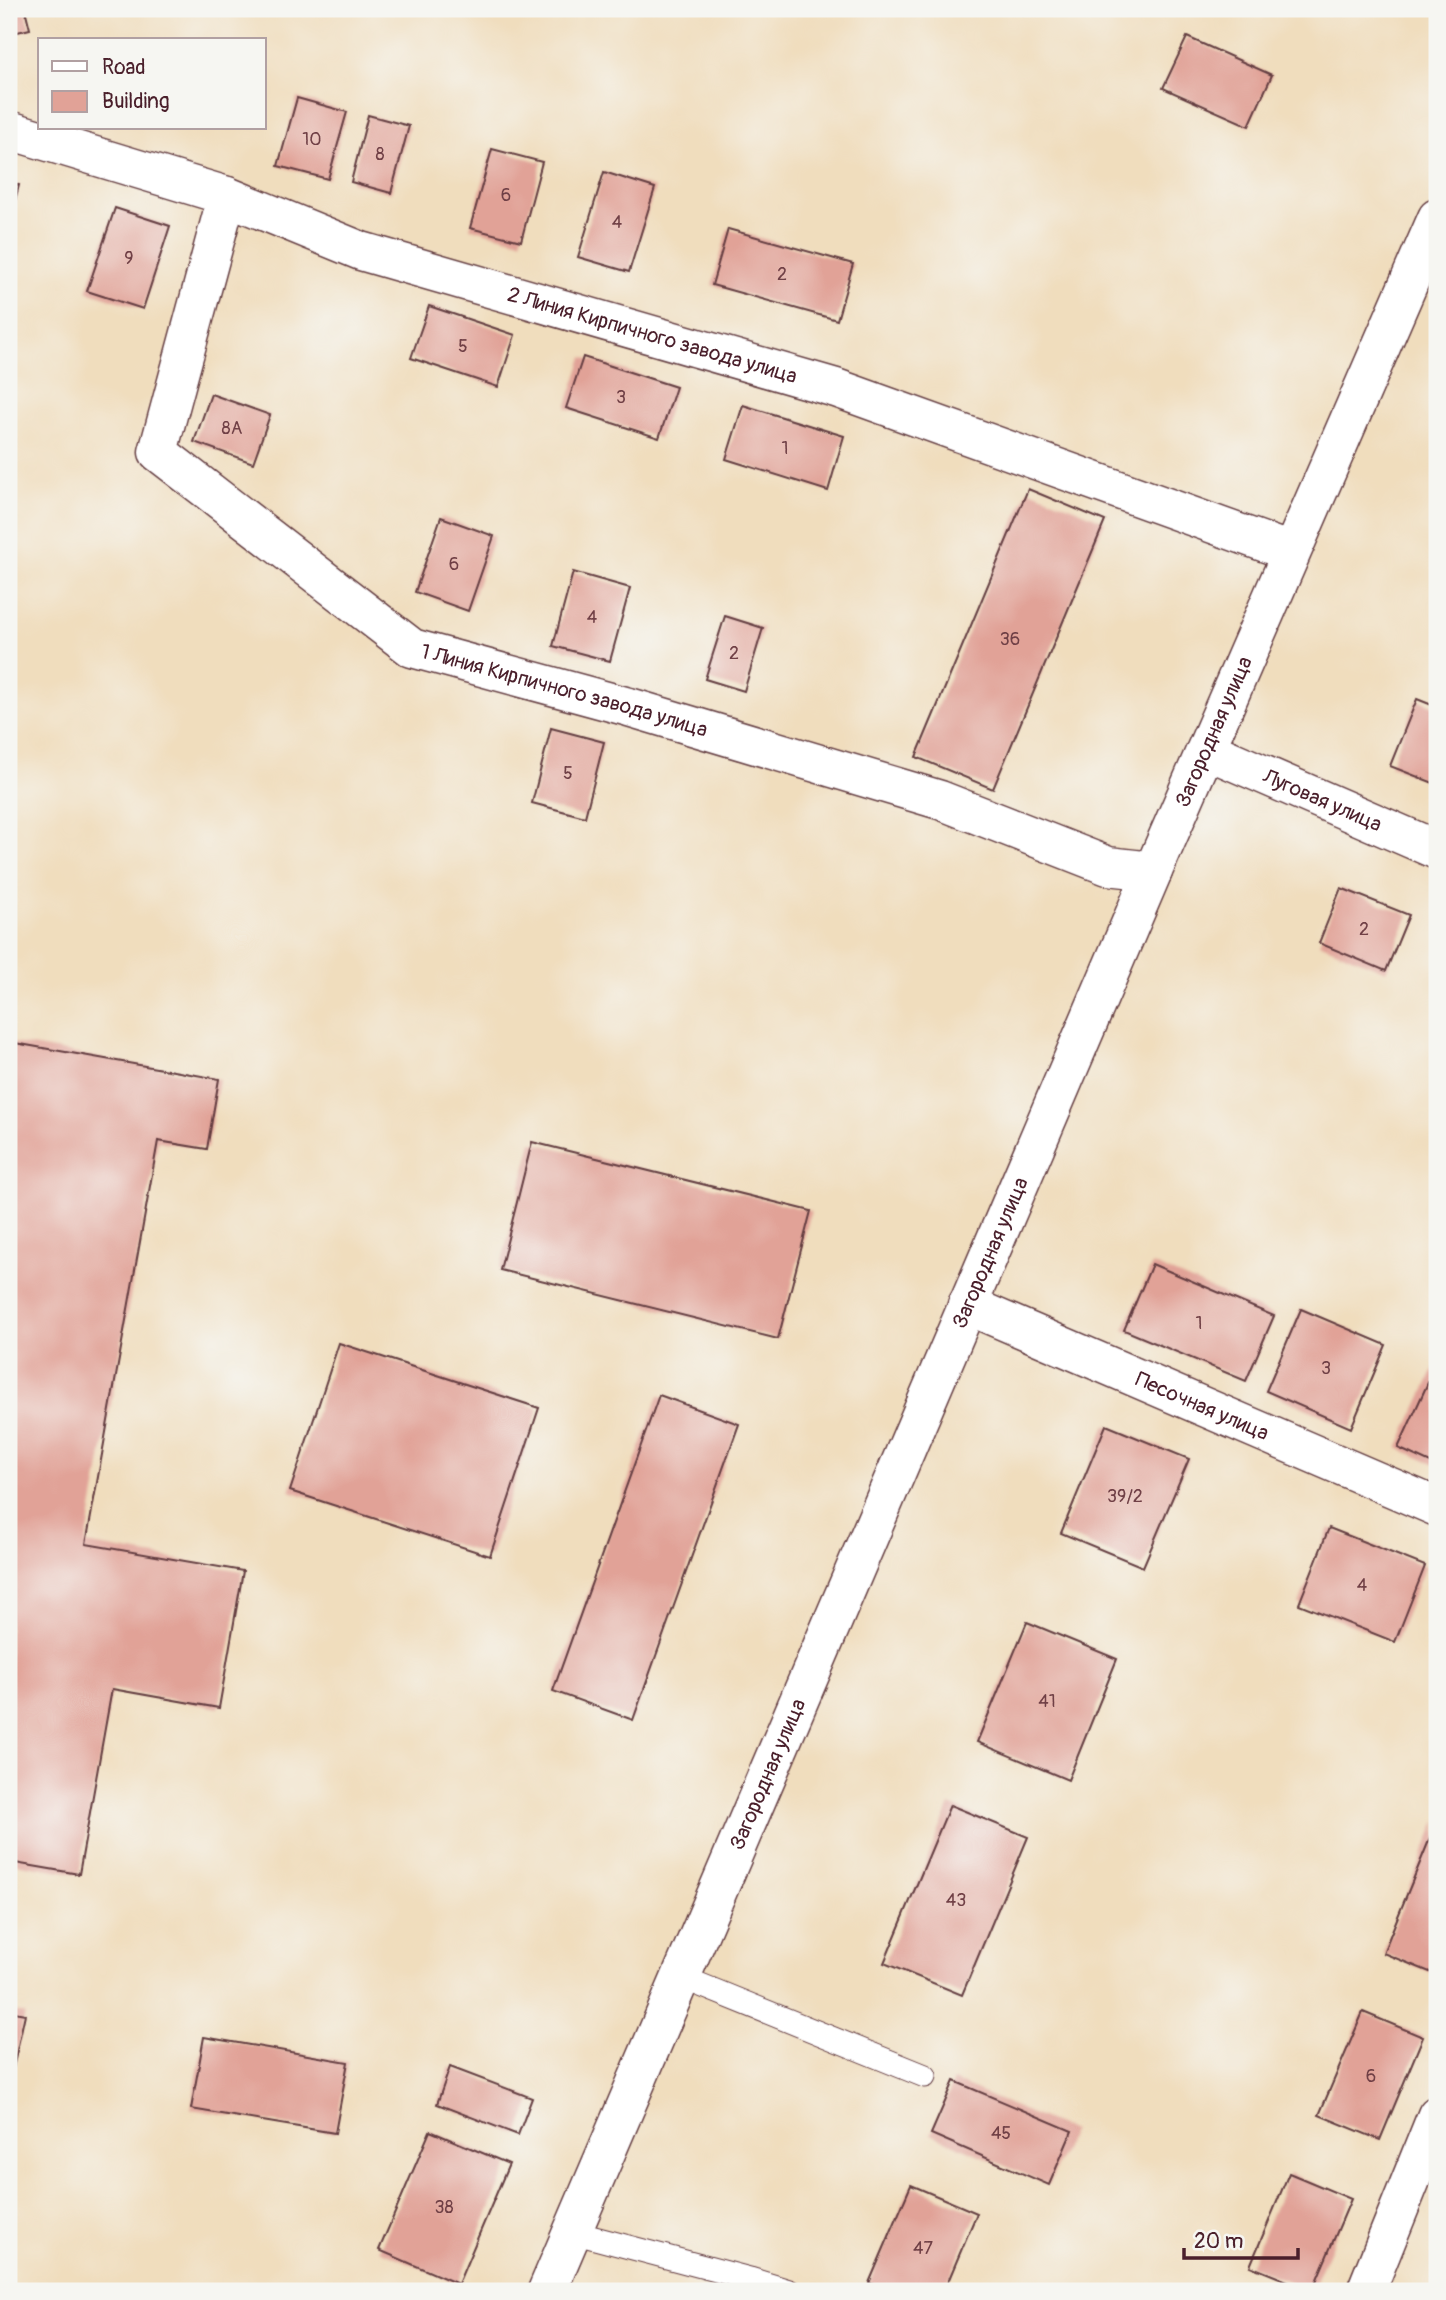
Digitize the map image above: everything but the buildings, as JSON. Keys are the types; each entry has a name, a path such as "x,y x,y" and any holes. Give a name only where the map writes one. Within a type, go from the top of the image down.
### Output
{"street":[{"name":"2 Линия Кирпичного завода улица","path":"9,130 227,196 361,251 836,388 1291,552"},
{"name":"1 Линия Кирпичного завода улица","path":"227,196 158,452 412,648 629,707 940,800 1108,866 1153,871"},
{"name":"Загородная улица","path":"547,2291 967,1304 1437,218"},
{"name":"Луговая улица","path":"1206,750 1437,850"},
{"name":"Песочная улица","path":"967,1304 1437,1507"},
{"path":"1366,2291 1437,2115"}],"lane":[{"path":"681,1978 925,2076"},
{"path":"572,2232 750,2278 789,2291"}]}
